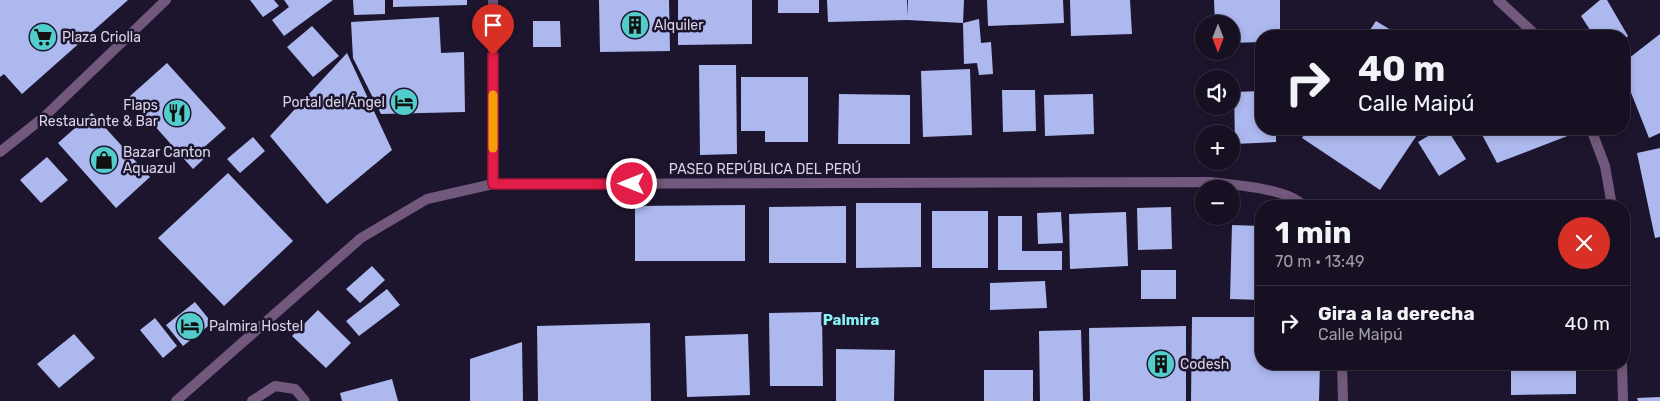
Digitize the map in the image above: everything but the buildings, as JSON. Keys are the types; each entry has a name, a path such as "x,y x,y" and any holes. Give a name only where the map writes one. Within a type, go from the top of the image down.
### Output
{"street":[{"path":"0,152 44,117 166,0"},
{"path":"493,184 494,0"},
{"path":"1498,0 1530,30"},
{"path":"1593,135 1605,166 1611,200"},
{"name":"PASEO REPÚBLICA DEL PERÚ","path":"176,401 361,238 427,199 493,184 1210,182 1258,189 1298,200"},
{"path":"1342,370 1343,401"},
{"path":"1622,370 1623,401"},
{"path":"252,401 275,386 295,389 305,401"}],"slow traffic":[{"path":"493,95 493,148"}],"place":[{"name":"Alquiler","path":"635,25"},
{"name":"Plaza Criolla","path":"43,37"},
{"name":"Portal del Ángel","path":"404,102"},
{"name":"Flaps Restaurante & Bar","path":"177,113"},
{"name":"Bazar Canton Aquazul","path":"104,160"},
{"name":"Palmira Hostel","path":"190,326"},
{"name":"Codesh","path":"1161,364"}],"district":[{"name":"Palmira","path":"851,320"}],"route":[{"path":"493,55 493,184 632,184"}]}
